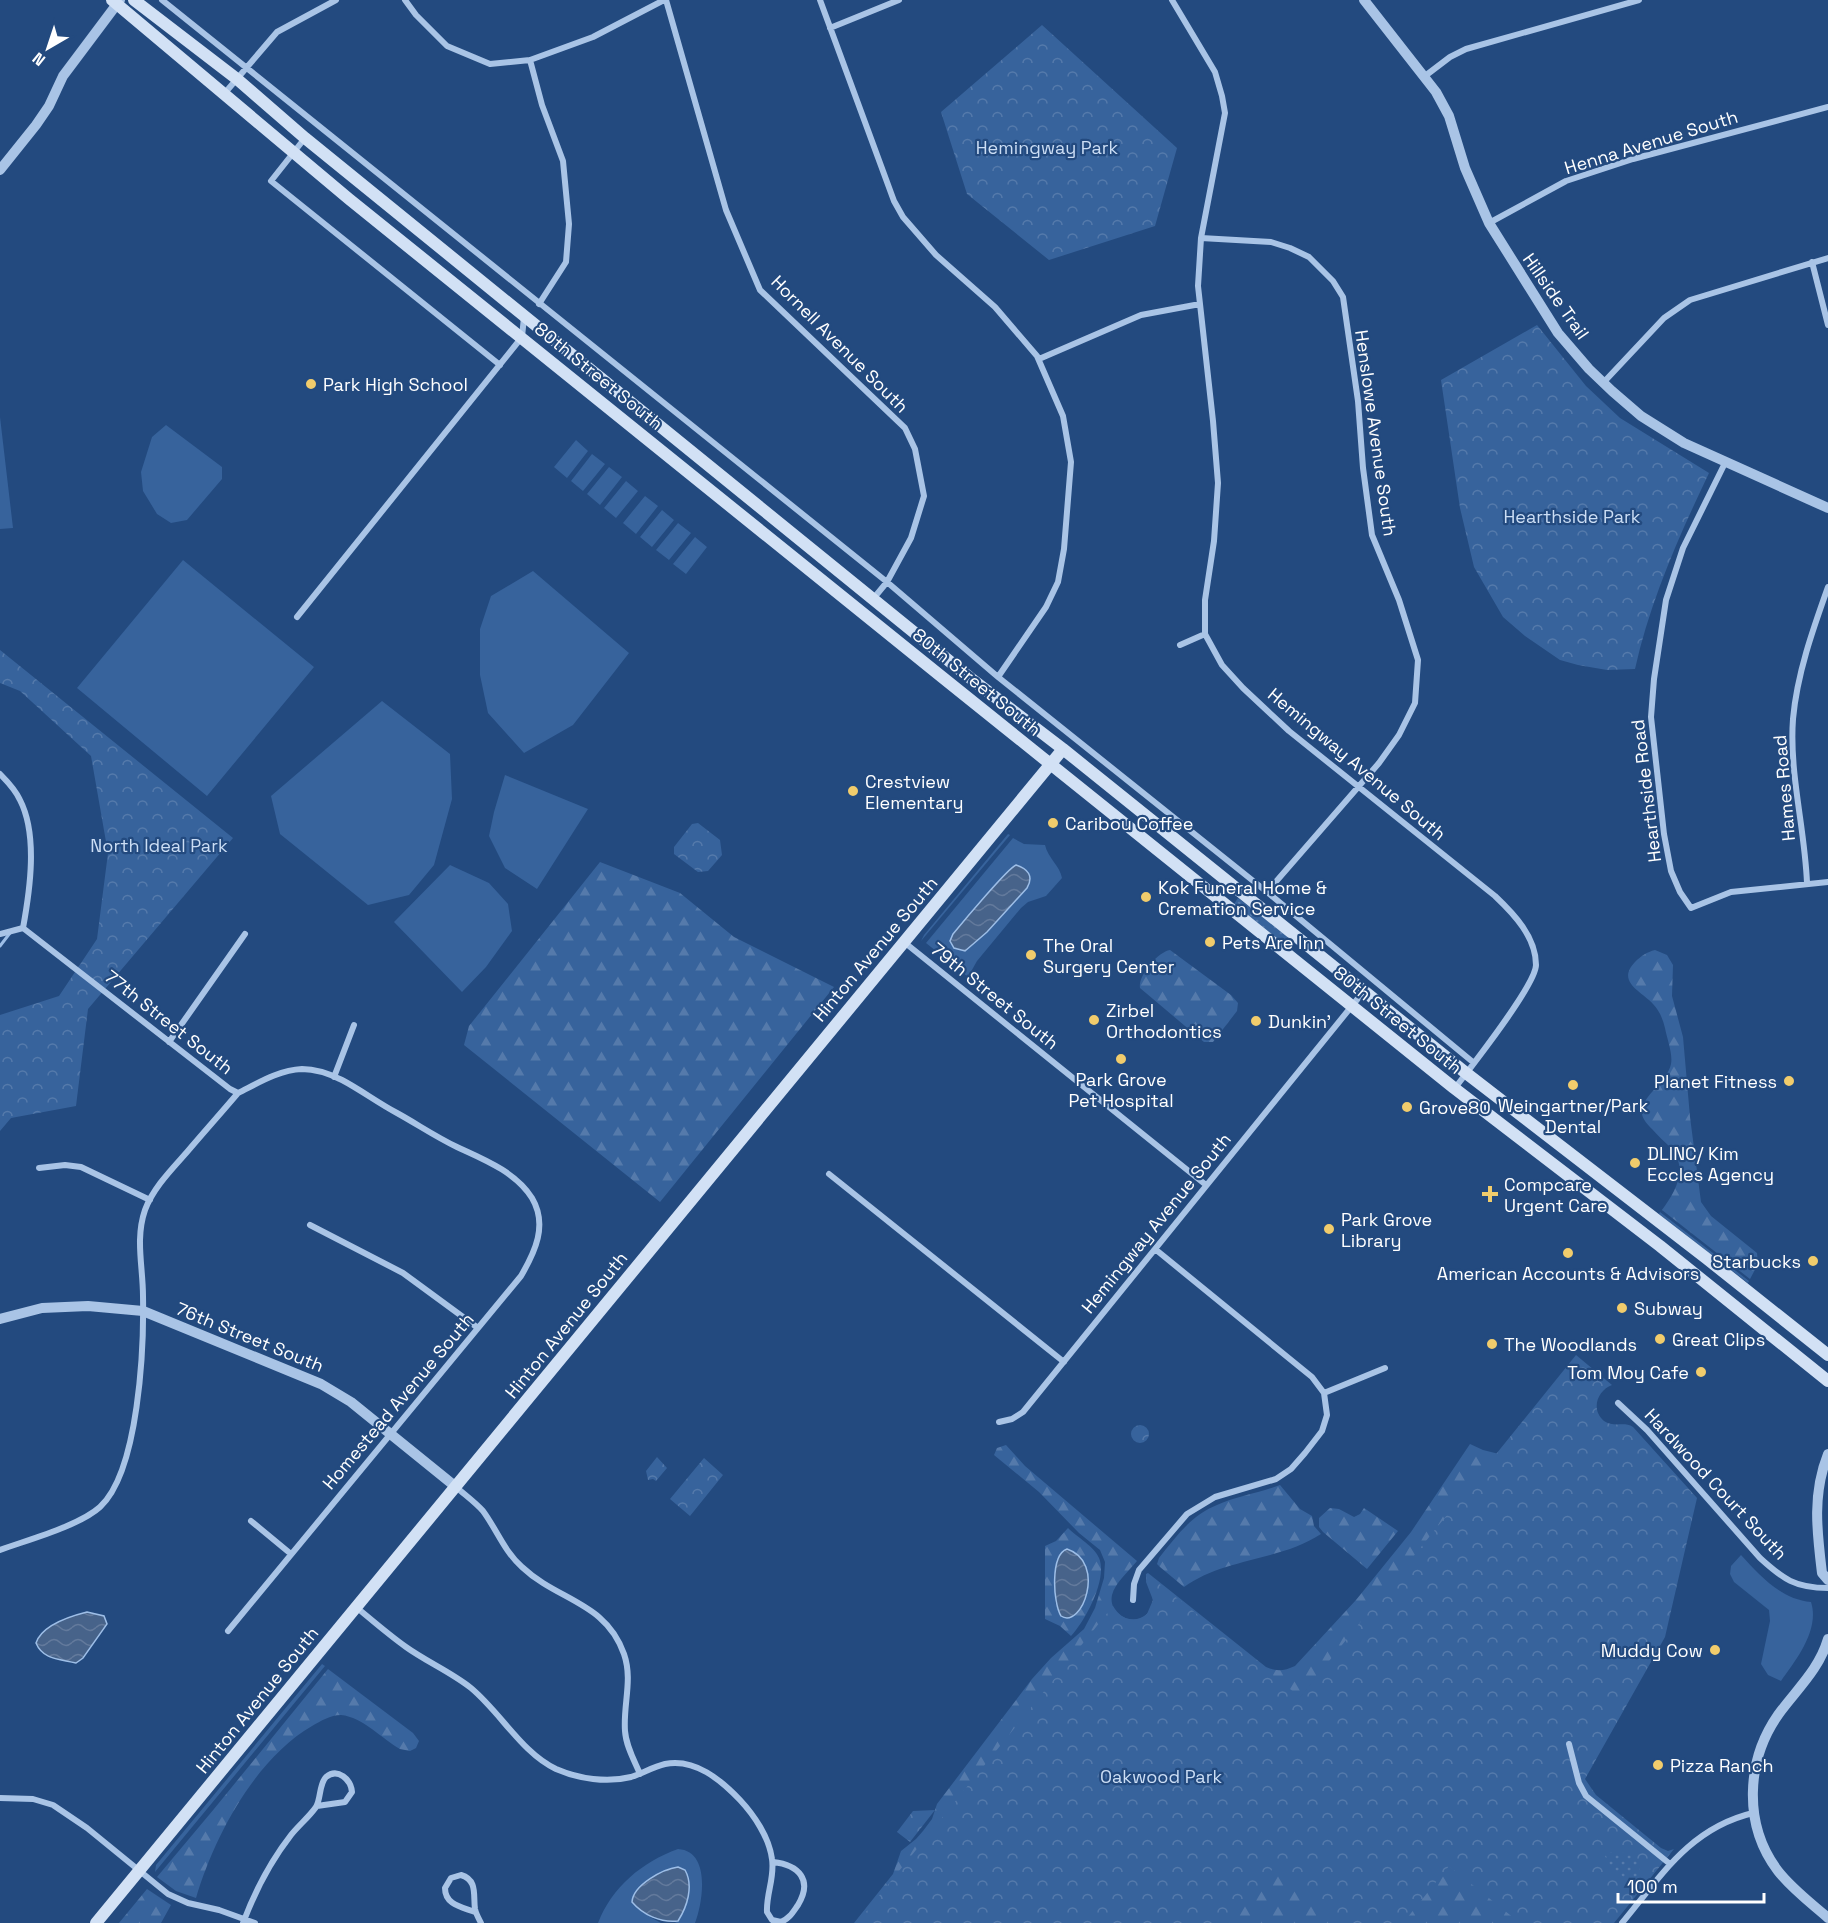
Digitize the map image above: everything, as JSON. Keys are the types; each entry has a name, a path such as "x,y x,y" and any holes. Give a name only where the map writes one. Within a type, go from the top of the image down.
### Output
{"main road":[{"name":"80th Street South","path":"134,0 237,79 305,138 969,676 1063,748 1466,1073 1828,1355"},
{"name":"80th Street South","path":"117,1 293,152 924,663 1454,1088 1660,1246 1828,1381"},
{"name":"Hinton Avenue South","path":"96,1923 1063,748"}],"street":[{"name":"80th Street South","path":"162,0 887,582 998,677 1267,892 1474,1063"},
{"path":"224,94 277,32 336,0"},
{"path":"405,0 416,15 447,46 490,64 530,60 593,37 665,0"},
{"name":"Hornell Avenue South","path":"665,0 726,210 760,290 905,428 915,449 924,496 911,538 887,582 873,599"},
{"path":"820,0 894,201 903,217 936,255 995,307 1039,359 1063,416 1071,462 1064,549 1058,582 1046,607 998,677"},
{"path":"830,28 899,0"},
{"name":"Hemingway Avenue South","path":"1172,0 1215,72 1225,113 1202,238 1198,286 1218,483 1214,541 1205,600 1205,634 1222,665 1289,731 1495,896 1515,915 1533,948 1536,968 1527,988 1454,1088"},
{"name":"Hillside Trail","path":"1364,0 1425,76 1449,116 1465,168 1489,223 1558,333 1603,382 1641,416 1684,443 1828,508"},
{"path":"1425,76 1450,57 1466,49 1639,0"},
{"path":"0,170 36,125 49,106 63,76 117,1"},
{"path":"530,60 542,105 563,161 569,224 566,262 539,304"},
{"name":"Henna Avenue South","path":"1489,223 1566,181 1633,159 1828,107"},
{"path":"305,138 271,181 500,365"},
{"name":"Henslowe Avenue South","path":"1202,238 1271,242 1290,248 1310,257 1333,281 1343,297 1358,401 1363,468 1372,535 1399,600 1418,660 1415,703 1407,722 1378,763 1267,892"},
{"path":"1603,382 1664,318 1690,300 1828,258"},
{"path":"1812,262 1828,325"},
{"path":"1039,359 1141,315 1200,304"},
{"path":"297,617 522,337 524,316"},
{"name":"Hearthside Road","path":"1725,463 1683,548 1666,600 1653,698 1651,717 1664,834 1671,871 1680,892 1691,908 1731,892 1808,883"},
{"name":"Hames Road","path":"1808,883 1795,768 1793,719 1812,633 1828,586"},
{"path":"1180,645 1205,634"},
{"path":"0,774 20,800 30,835 30,889 23,928 0,934"},
{"path":"1808,883 1828,882"},
{"name":"77th Street South","path":"23,928 238,1093 274,1075 301,1069 319,1071 334,1077 457,1147 479,1156 513,1179"},
{"path":"169,1042 245,934"},
{"name":"79th Street South","path":"904,942 1206,1185"},
{"name":"Hemingway Avenue South","path":"999,1422 1012,1419 1022,1413 1364,991"},
{"path":"334,1077 354,1025"},
{"path":"0,1550 85,1517 100,1507 113,1491 123,1469 139,1396 143,1311 139,1240 141,1222 150,1200 172,1169 238,1093"},
{"path":"39,1168 65,1165 81,1167 150,1200"},
{"path":"829,1173 1064,1362"},
{"name":"Homestead Avenue South","path":"228,1630 521,1276 535,1251 539,1239 539,1225 532,1198 513,1179"},
{"path":"310,1225 403,1273 478,1328"},
{"path":"1133,1600 1134,1584 1139,1570 1187,1514 1215,1497 1276,1479 1297,1463 1323,1428 1327,1411 1324,1393 1312,1377 1155,1250"},
{"name":"76th Street South","path":"0,1319 42,1308 88,1306 143,1311 321,1384 351,1402 456,1487"},
{"path":"1324,1393 1385,1368"},
{"name":"Hardwood Court South","path":"1618,1403 1647,1430 1760,1558 1777,1573 1799,1585 1828,1588"},
{"path":"1828,1454 1820,1481 1816,1516 1822,1573 1828,1580"},
{"path":"456,1487 482,1510 503,1545 522,1568 550,1588 592,1610 606,1623 616,1637 624,1654 628,1674 626,1736 640,1774"},
{"path":"251,1521 291,1554"},
{"path":"356,1607 406,1647 470,1688 493,1709 524,1745 549,1765 577,1776 597,1779 622,1779 676,1763 695,1767 712,1776 735,1795 754,1817 769,1846 773,1862 766,1910 772,1920 782,1922 789,1918 802,1899 805,1883 802,1875 794,1868 773,1862"},
{"path":"1828,1639 1817,1666 1779,1714 1762,1743 1754,1776 1753,1813 1765,1850 1778,1871 1828,1918"},
{"path":"1569,1743 1579,1783 1586,1796 1670,1864"},
{"path":"243,1921 255,1891 272,1862 291,1835 317,1806 323,1782 327,1776 339,1774 349,1780 352,1791 345,1802 317,1806"},
{"path":"0,1798 33,1798 52,1805 87,1828 168,1894 183,1901 255,1923"},
{"path":"1622,1923 1670,1864 1692,1842 1727,1821 1753,1813"},
{"path":"475,1912 447,1899 445,1888 451,1878 461,1875 470,1880 474,1890 475,1912 481,1923"}],"green space":[{"name":"Hemingway Park","path":"1042,25 1177,148 1155,226 1049,260 967,194 941,112"},
{"name":"Hearthside Park","path":"1537,325 1586,386 1620,418 1709,473 1666,569 1635,669 1607,670 1560,660 1525,636 1503,617 1474,567 1460,508 1441,380"},
{"path":"0,417 13,528 0,529"},
{"path":"166,425 222,467 222,479 187,520 171,523 157,514 143,491 141,472 152,437"},
{"path":"576,440 588,451 567,478 554,467"},
{"path":"592,454 605,464 583,491 571,481"},
{"path":"609,467 622,477 600,505 587,494"},
{"path":"626,481 638,491 616,518 604,508"},
{"path":"645,496 658,506 636,534 623,523"},
{"path":"662,510 674,520 652,547 640,537"},
{"path":"678,523 691,533 669,560 656,550"},
{"path":"695,537 707,547 686,574 673,564"},
{"path":"183,560 314,667 207,796 77,688"},
{"path":"533,571 629,653 573,725 524,753 488,713 480,675 480,629 491,596"},
{"name":"North Ideal Park","path":"0,650 233,838 88,1009 76,1106 11,1118 0,1131 0,1015 59,996 97,939 108,853 91,756 20,691 0,683"},
{"path":"382,701 450,754 452,799 434,865 409,895 368,905 280,834 271,796"},
{"path":"505,775 588,809 537,889 505,868 489,836"},
{"path":"698,823 720,840 722,855 708,871 698,872 674,854 674,847 692,824"},
{"path":"1008,834 1010,835 921,941 924,935"},
{"path":"1013,838 1024,844 1045,845 1062,878 1046,896 1028,902 1021,908 977,961 968,977 926,943"},
{"path":"600,862 680,893 734,937 834,987 660,1202 464,1045 469,1026"},
{"path":"450,865 489,883 508,904 512,931 486,967 462,992 394,922"},
{"path":"1238,898 1288,937 1283,943 1234,904"},
{"path":"1170,950 1231,995 1238,1003 1237,1011 1213,1042 1204,1042 1140,988 1145,971 1160,955"},
{"path":"1655,950 1667,955 1673,965 1672,996 1683,1037 1701,1202 1711,1216 1757,1253 1758,1264 1750,1279 1662,1210 1678,1180 1679,1164 1671,1148 1645,1120 1642,1108 1669,1070 1671,1056 1659,1012 1632,986 1628,975 1637,960"},
{"path":"1660,1212 1749,1281 1748,1283 1659,1214"},
{"name":"Oakwood Park","path":"1576,1355 1612,1385 1603,1391 1598,1400 1597,1411 1604,1421 1633,1427 1697,1498 1665,1637 1585,1779 1596,1795 1661,1848 1668,1851 1674,1849 1614,1923 1520,1923 1449,1866 1403,1923 1347,1923 1275,1866 1229,1923 857,1923 1113,1606 1120,1615 1128,1619 1137,1619 1147,1614 1153,1600 1146,1582 1147,1574 1300,1697"},
{"path":"1140,1425 1146,1428 1149,1434 1146,1440 1140,1443 1134,1440 1131,1434 1134,1428"},
{"path":"1470,1444 1499,1454 1116,1923 854,1923 893,1874 901,1851 923,1831 932,1819 937,1804 1032,1679 1051,1658 1084,1629 1095,1608 1104,1578 1105,1562 1100,1550 1079,1533 1039,1492 994,1455 997,1448 1006,1445 1025,1466 1137,1561 1119,1582 1112,1595 1112,1603 1120,1615 1135,1619 1142,1618 1148,1613 1153,1602 1146,1578 1148,1573 1266,1667 1280,1670 1295,1666 1356,1600 1411,1532"},
{"path":"657,1457 667,1468 656,1481 648,1480 646,1471"},
{"path":"704,1458 723,1475 690,1516 670,1499"},
{"path":"1280,1485 1300,1509 1312,1516 1314,1526 1321,1534 1288,1550 1217,1570 1184,1587 1157,1564 1159,1558 1178,1535 1191,1521 1208,1509"},
{"path":"1330,1508 1339,1509 1354,1517 1364,1508 1398,1531 1367,1569 1319,1527 1319,1518"},
{"path":"1068,1528 1094,1550 1101,1567 1094,1599 1071,1636 1060,1626 1045,1619 1045,1546 1056,1541","holes":["1057,1559 1088,1586 1079,1611 1061,1616 1055,1602"]},
{"path":"1741,1555 1772,1585 1790,1596 1811,1602 1813,1613 1809,1634 1781,1681 1768,1675 1761,1664 1770,1621 1769,1610 1734,1582 1730,1574 1731,1566"},
{"path":"322,1664 325,1666 155,1872 156,1865"},
{"path":"328,1669 413,1733 419,1741 416,1748 410,1751 400,1749 365,1724 349,1717 337,1715 322,1720 291,1740 255,1779 226,1825 196,1898 176,1891 157,1877 214,1809"},
{"path":"935,1810 910,1842 897,1832 913,1811"},
{"path":"1435,1838 1614,1923 1197,1923 1266,1866"},
{"path":"678,1849 689,1852 696,1858 700,1868 702,1891 695,1923 675,1923 678,1921 687,1874 682,1868 650,1917 661,1923 598,1923 611,1898 630,1877 652,1861"},
{"path":"1608,1852 1626,1853 1636,1858 1640,1870 1635,1885 1632,1885 1610,1865 1605,1856"},
{"path":"147,1889 171,1905 161,1923 119,1923"}],"water":[{"path":"1016,865 1029,873 1030,880 1027,888 987,932 965,951 954,948 950,941 953,934 995,885"},
{"path":"1067,1549 1079,1556 1086,1567 1088,1580 1083,1604 1069,1618 1061,1616 1055,1591 1058,1560"},
{"path":"87,1612 104,1616 107,1624 83,1658 76,1663 48,1656 39,1649 36,1643 44,1631 65,1619"},
{"path":"678,1867 685,1870 688,1876 689,1889 687,1903 678,1921 665,1921 653,1917 641,1911 632,1902 643,1884 665,1871"}],"waterway":[{"path":"0,946 10,933"}],"place":[{"name":"Park High School","path":"311,384"},
{"name":"Crestview Elementary","path":"853,791"},
{"name":"Caribou Coffee","path":"1053,823"},
{"name":"Kok Funeral Home & Cremation Service","path":"1146,897"},
{"name":"Pets Are Inn","path":"1210,942"},
{"name":"The Oral Surgery Center","path":"1031,955"},
{"name":"Zirbel Orthodontics","path":"1094,1020"},
{"name":"Dunkin'","path":"1256,1021"},
{"name":"Park Grove Pet Hospital","path":"1121,1059"},
{"name":"Planet Fitness","path":"1789,1081"},
{"name":"Weingartner/Park Dental","path":"1573,1085"},
{"name":"Grove80","path":"1407,1107"},
{"name":"DLINC/ Kim Eccles Agency","path":"1635,1163"},
{"name":"Compcare Urgent Care","path":"1490,1194"},
{"name":"Park Grove Library","path":"1329,1229"},
{"name":"American Accounts & Advisors","path":"1568,1253"},
{"name":"Starbucks","path":"1813,1261"},
{"name":"Subway","path":"1622,1308"},
{"name":"Great Clips","path":"1660,1339"},
{"name":"The Woodlands","path":"1492,1344"},
{"name":"Tom Moy Cafe","path":"1701,1372"},
{"name":"Muddy Cow","path":"1715,1650"},
{"name":"Pizza Ranch","path":"1658,1765"}]}
